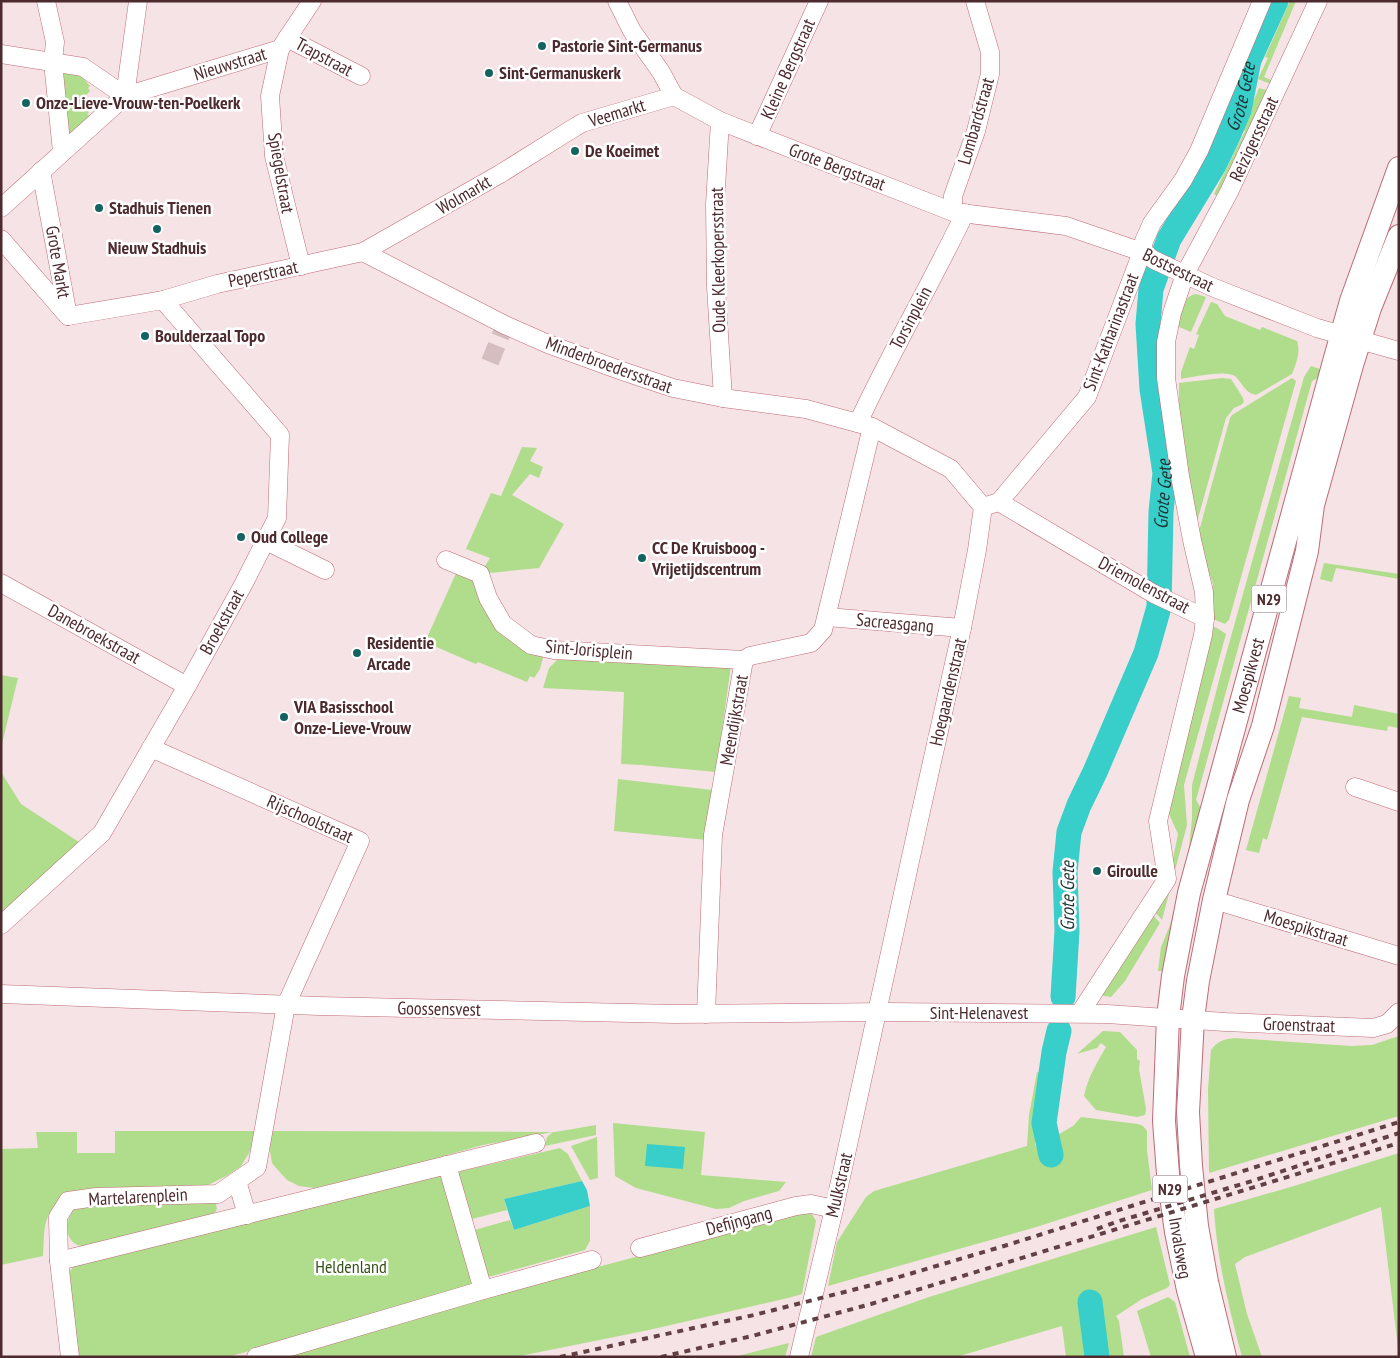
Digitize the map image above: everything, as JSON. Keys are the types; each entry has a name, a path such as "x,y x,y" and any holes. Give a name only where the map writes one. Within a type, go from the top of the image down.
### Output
{"main road":[{"name":"N29","path":"1351,338 1351,301 1399,168"},
{"name":"N29","path":"1351,338 1370,308 1399,236"},
{"name":"Moespikvest","path":"1193,1019 1214,900 1238,800 1263,726 1307,551 1313,505 1351,338"},
{"name":"Moespikvest","path":"1168,1017 1173,976 1189,893 1351,338"},
{"name":"Invalsweg","path":"1168,1017 1164,1121 1168,1174 1176,1232 1188,1290 1207,1357"},
{"name":"Invalsweg","path":"1193,1019 1188,1112 1191,1166 1197,1226 1207,1282 1225,1357"}],"street":[{"path":"46,1 55,42 53,62 62,152"},
{"path":"1,208 125,96 138,1"},
{"name":"Nieuwstraat","path":"125,96 284,44 312,1"},
{"path":"617,1 632,31 661,72 674,96 720,121"},
{"name":"Kleine Bergstraat","path":"757,136 819,1"},
{"name":"Lombardstraat","path":"959,212 953,196 976,130 990,74 990,52 975,1"},
{"name":"Sint-Katharinastraat","path":"991,505 1087,397 1154,259 1144,241 1152,223 1183,180 1199,151 1262,1"},
{"name":"Reizigersstraat","path":"1205,618 1204,592 1180,476 1166,378 1166,342 1172,313 1185,274 1233,183 1318,1"},
{"name":"Trapstraat","path":"284,44 361,76"},
{"name":"Spiegelstraat","path":"284,44 270,96 274,156 301,266"},
{"path":"1,54 82,67 125,96"},
{"name":"Veemarkt","path":"562,134 582,123 674,96"},
{"name":"Grote Bergstraat","path":"720,121 959,212"},
{"name":"Oude Kleerkopersstraat","path":"720,121 715,222 716,287 723,398"},
{"name":"Wolmarkt","path":"363,252 500,174 562,134"},
{"name":"Grote Markt","path":"41,171 68,316 159,301"},
{"name":"Bostsestraat","path":"959,212 1066,226 1154,259 1221,291 1317,328 1399,351"},
{"name":"Torsinplein","path":"865,425 876,386 943,259 959,212"},
{"path":"1,239 68,316"},
{"name":"Peperstraat","path":"159,301 226,282 363,252"},
{"name":"Minderbroedersstraat","path":"363,252 505,325 548,344 625,372 673,388 723,398 806,409 865,425"},
{"name":"Broekstraat","path":"1,925 102,833 187,686 277,518 280,435 159,301"},
{"path":"865,425 951,469 991,505"},
{"name":"Meendijkstraat","path":"706,1014 713,835 744,660 750,656 811,643 823,630 865,425"},
{"name":"Driemolenstraat","path":"991,505 1159,596 1205,618 1203,635 1158,821 1167,879 1080,1013"},
{"name":"Hoegaardenstraat","path":"877,1012 991,505"},
{"path":"266,541 325,570"},
{"name":"Sint-Jorisplein","path":"446,560 480,574 488,598 503,624 531,644 554,650 744,660"},
{"name":"Danebroekstraat","path":"1,583 187,686"},
{"name":"Sacreasgang","path":"827,617 962,628"},
{"name":"Rijschoolstraat","path":"151,748 360,841 286,1005"},
{"path":"1354,787 1399,802"},
{"name":"Moespikstraat","path":"1214,900 1399,956"},
{"name":"Goossensvest","path":"1,994 286,1005 706,1014 877,1012"},
{"name":"Martelarenplein","path":"70,1357 59,1261 58,1217 68,1202 96,1197 218,1194 257,1167 286,1005"},
{"name":"Sint-Helenavest","path":"877,1012 1080,1013 1193,1019"},
{"name":"Mulkstraat","path":"799,1357 834,1209 877,1012"},
{"name":"Groenstraat","path":"1193,1019 1373,1028 1387,1024 1399,1012"},
{"name":"Martelarenplein","path":"59,1261 536,1144"},
{"path":"447,1165 483,1290"},
{"path":"237,1181 246,1215"},
{"name":"Defijngang","path":"643,1248 796,1206 811,1204 834,1209"},
{"path":"256,1357 592,1260"}],"green space":[{"path":"1290,1 1296,1 1264,77 1278,83 1276,86 1258,79 1268,58 1265,57"},
{"path":"59,72 80,75 90,86 88,88 90,91 80,101 90,111 87,114 90,116 67,139"},
{"path":"1259,88 1270,91 1219,197 1214,194 1245,131 1242,129"},
{"path":"1196,294 1206,297 1191,332 1179,327 1178,322 1184,302 1187,298"},
{"path":"1211,302 1217,304 1225,316 1260,330 1262,327 1297,341 1298,354 1292,374 1256,395 1246,390 1236,377 1232,375 1210,374 1181,379 1181,372 1190,347 1194,349 1199,335 1196,334"},
{"path":"1311,366 1323,370 1321,376 1312,381 1196,800 1202,810 1168,971 1158,971 1161,947 1170,925 1189,848 1192,819 1192,785 1223,665 1304,377"},
{"path":"1222,378 1231,379 1244,402 1234,408 1226,418 1197,522 1175,403 1179,401 1179,383"},
{"path":"1292,378 1296,381 1229,620 1225,624 1213,619 1211,614 1213,584 1198,535 1230,418"},
{"path":"522,447 537,448 530,461 543,467 539,478 530,474 512,495 564,524 539,568 489,573 485,566 490,558 466,549 491,493 501,496"},
{"path":"1324,563 1399,574 1399,579 1336,568 1332,582 1320,579"},
{"path":"458,569 474,580 544,654 540,669 534,678 530,676 527,682 478,662 476,664 425,642"},
{"path":"1211,626 1226,634 1184,785 1187,825 1162,920 1153,910 1167,888 1178,834 1169,814"},
{"path":"562,655 731,666 716,772 621,764 624,692 543,688 549,668"},
{"path":"1,675 18,678 1,748"},
{"path":"1289,696 1301,698 1299,708 1352,717 1354,705 1399,714 1398,728 1388,726 1387,731 1302,717 1267,840 1263,838 1259,853 1246,850"},
{"path":"1,772 21,804 82,844 1,918"},
{"path":"618,779 712,790 707,840 614,831"},
{"path":"1151,913 1160,923 1125,981 1111,997 1097,995"},
{"path":"1103,1031 1120,1032 1137,1050 1146,1109 1145,1115 1137,1117 1096,1110 1084,1096 1090,1076 1106,1047 1101,1043 1097,1048 1077,1054"},
{"path":"1399,1036 1399,1116 1209,1173 1208,1089 1211,1050 1216,1044 1235,1038 1351,1046 1372,1045"},
{"path":"1037,1072 1046,1073 1035,1114 1035,1144 1043,1162 1059,1153 1056,1136 1073,1126 1081,1117 1138,1124 1147,1131 1147,1150 1152,1190 1033,1228 828,1286 837,1242 866,1197 874,1191 1027,1146 1029,1115"},
{"path":"613,1123 705,1132 701,1175 786,1182 779,1191 744,1201 729,1208 716,1209 636,1188 615,1176"},
{"path":"596,1125 596,1135 545,1146 547,1137 553,1132 483,1145 390,1171 314,1188 299,1186 287,1180 272,1163 270,1150 271,1131 555,1132"},
{"path":"115,1131 257,1131 249,1153 241,1166 208,1185 171,1190 62,1198 47,1218 44,1231 43,1256 1,1265 1,1149 38,1148 36,1132 77,1132 77,1153 115,1153"},
{"path":"597,1137 598,1178 590,1180 571,1146"},
{"path":"560,1148 568,1154 582,1181 504,1199 507,1210 468,1220 454,1173"},
{"path":"1399,1153 1399,1356 1381,1207 1245,1257 1235,1264 1247,1314 1262,1357 1242,1357 1221,1265 1214,1209"},
{"name":"Heldenland","path":"443,1172 474,1287 228,1357 76,1357 69,1273 77,1261"},
{"path":"209,1199 216,1204 217,1209 214,1214 86,1247 78,1245 69,1237 69,1218 76,1205"},
{"path":"590,1206 590,1241 585,1250 485,1278 471,1231 510,1220 514,1230"},
{"path":"807,1211 812,1214 816,1221 802,1294 788,1298 649,1330 515,1357 279,1357 542,1282"},
{"path":"1156,1227 1170,1285 1142,1299 1116,1316 1119,1321 1124,1357 1107,1357 1099,1314 1100,1307 1094,1298 1086,1301 1083,1311 1092,1357 1066,1357 1062,1326 956,1357 811,1357 816,1337 929,1297"},
{"path":"1168,1297 1175,1302 1190,1357 1151,1357 1137,1311"},
{"path":"789,1343 785,1357 734,1357"}],"water":[{"path":"647,1144 685,1147 683,1169 645,1166"},
{"path":"582,1181 587,1190 590,1206 514,1230 504,1199"}],"waterway":[{"name":"Grote Gete","path":"1063,997 1067,931 1065,872 1069,832 1146,653 1159,607 1161,512 1165,473 1152,389 1148,324 1151,289 1169,239 1214,165 1228,136 1239,110 1249,60 1276,1"},
{"name":"Grote Gete","path":"1051,1155 1044,1123 1054,1052 1059,1031"},
{"name":"Grote Gete","path":"1090,1302 1097,1357"}],"tunnel":[{"path":"490,362 505,325"}],"railway":[{"path":"560,1357 754,1315 872,1285 1004,1246 1399,1122"},
{"path":"1097,1229 1399,1133"},
{"path":"661,1357 752,1336 871,1304 1399,1143"}],"place":[{"name":"Pastorie Sint-Germanus","path":"542,46"},
{"name":"Sint-Germanuskerk","path":"489,73"},
{"name":"Onze-Lieve-Vrouw-ten-Poelkerk","path":"26,103"},
{"name":"De Koeimet","path":"575,151"},
{"name":"Stadhuis Tienen","path":"99,208"},
{"name":"Nieuw Stadhuis","path":"157,229"},
{"name":"Boulderzaal Topo","path":"145,336"},
{"name":"Oud College","path":"241,537"},
{"name":"CC De Kruisboog - Vrijetijdscentrum","path":"642,558"},
{"name":"Residentie Arcade","path":"357,653"},
{"name":"VIA Basisschool Onze-Lieve-Vrouw","path":"284,717"},
{"name":"Giroulle","path":"1097,871"}]}
